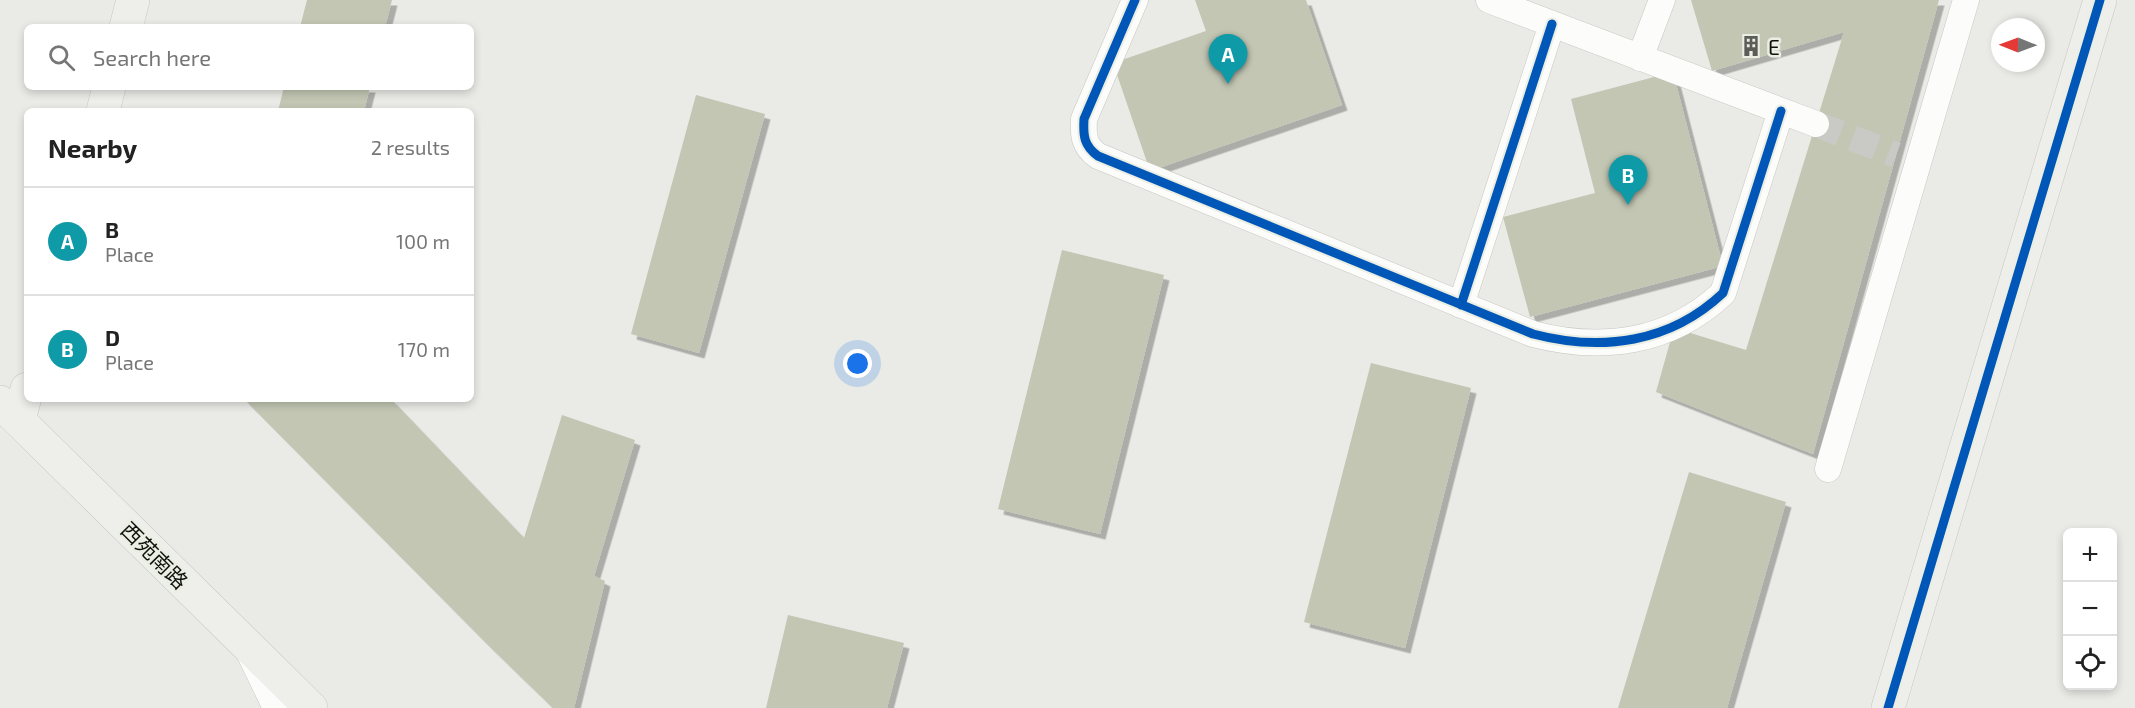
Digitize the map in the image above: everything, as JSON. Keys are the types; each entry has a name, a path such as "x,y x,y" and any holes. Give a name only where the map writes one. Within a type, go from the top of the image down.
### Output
{"street":[{"path":"127,24 133,0"},
{"path":"1135,0 1084,119 1083,135 1088,148 1098,156 1461,305 1533,334 1561,341 1605,342 1662,333 1706,309 1723,293 1781,111"},
{"path":"1490,0 1531,10 1640,58 1816,124"},
{"path":"1640,58 1662,0"},
{"path":"1828,469 1907,159 1966,0"},
{"path":"1888,708 2100,0"},
{"path":"1461,305 1531,10"},
{"path":"104,108 108,90"},
{"name":"西苑南路","path":"15,403 245,644 310,708"},
{"path":"245,644 276,708"}],"building":[{"path":"307,0 392,0 386,24 301,24"},
{"path":"1195,0 1306,0 1342,105 1150,171 1113,63 1206,31"},
{"path":"1691,0 1939,0 1813,454 1656,392 1674,328 1746,350 1844,32 1712,71"},
{"path":"1673,72 1723,266 1530,317 1503,217 1595,193 1571,99"},
{"path":"283,90 369,90 365,108 279,108"},
{"path":"696,95 765,114 699,353 631,334"},
{"path":"1062,250 1164,275 1100,534 998,509"},
{"path":"1371,363 1471,388 1405,648 1304,622"},
{"path":"247,402 394,402 524,538 562,415 635,440 594,576 605,581 574,708 553,708"},
{"path":"1689,472 1786,502 1727,708 1618,708"},
{"path":"788,615 904,643 887,708 766,708"}],"tunnel":[{"path":"1816,124 1896,155"}],"cycle path":[{"path":"1135,0 1084,119 1085,140 1098,156 1533,334 1559,339 1609,342 1658,333 1681,323 1723,293 1781,111"},
{"path":"1888,708 2100,0"},
{"path":"1461,305 1552,24"}],"place":[{"name":"E","path":"1751,46"},
{"name":"B","path":"1228,84"},
{"name":"D","path":"1628,205"}]}
